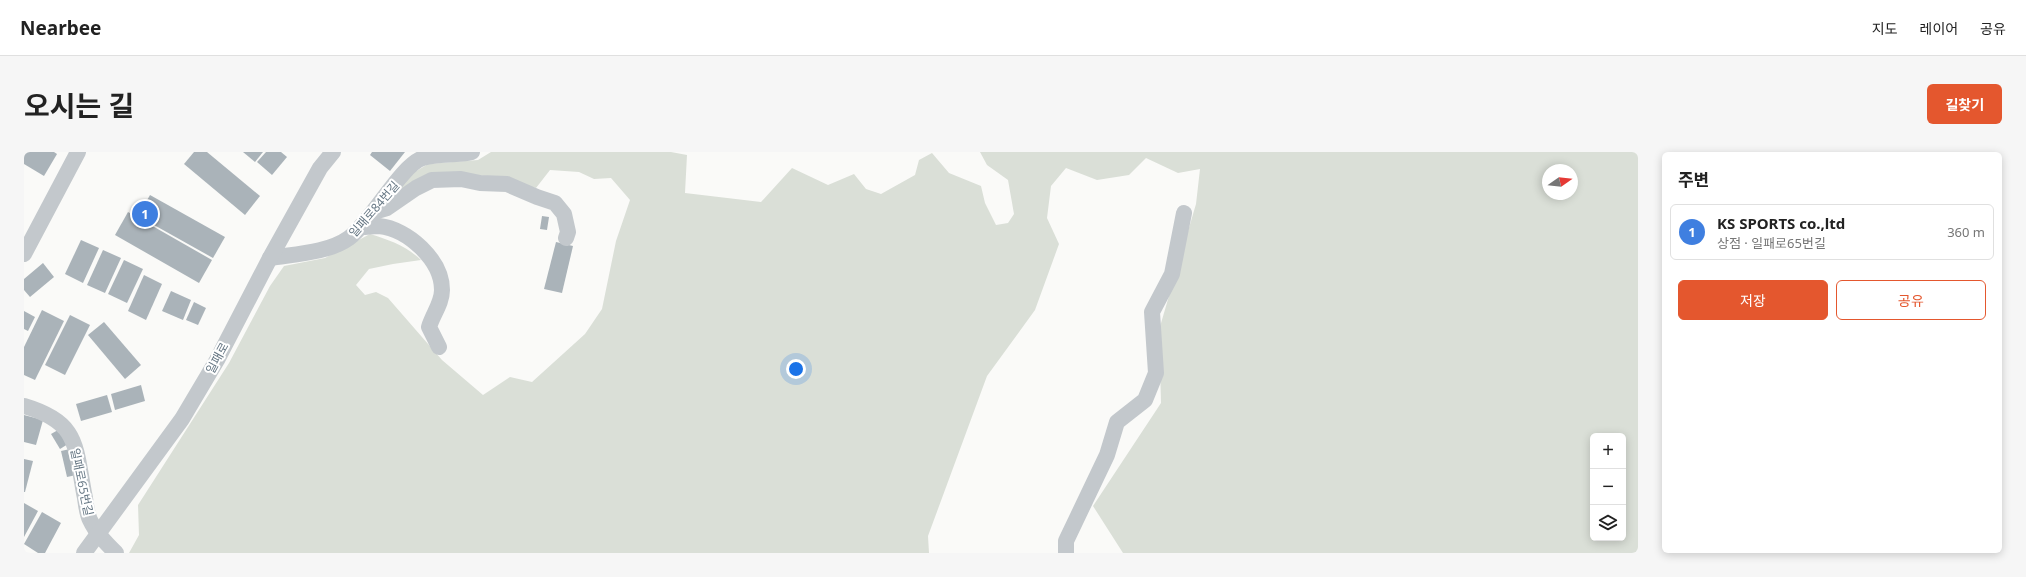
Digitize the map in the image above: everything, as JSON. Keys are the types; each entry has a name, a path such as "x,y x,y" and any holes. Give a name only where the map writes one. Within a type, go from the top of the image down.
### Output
{"street":[{"path":"24,254 78,152"},
{"name":"일패로","path":"84,553 182,419 217,360 270,258 320,168 333,152"},
{"name":"일패로84번길","path":"270,258 328,248 348,238 361,227 374,212 409,166 423,158 460,155 472,152"},
{"path":"374,212 387,208 416,188 432,180 461,179 480,183 507,184 537,198 555,203 564,214 568,232 566,238"},
{"path":"1066,553 1066,541 1107,455 1117,422 1145,400 1156,373 1152,312 1172,274 1184,213"},
{"path":"361,227 380,226 401,233 419,247 433,262 442,289 441,300 433,314 429,327 440,347"},
{"name":"일패로65번길","path":"24,406 44,412 61,423 74,439 89,519 98,535 116,553"}],"shaded area":[{"path":"491,152 671,152 687,155 685,193 761,202 792,168 828,185 854,174 866,189 881,194 915,175 919,160 932,153 949,173 981,186 985,203 996,225 1008,223 1014,214 1008,180 987,165 980,152 1638,152 1638,553 1123,553 1093,506 1161,403 1159,330 1196,204 1200,169 1178,173 1146,158 1129,175 1097,180 1066,168 1051,186 1047,218 1059,244 1035,310 987,376 928,536 929,553 129,553 139,535 138,505 229,363 270,286 284,266 325,258 370,234 404,247 421,260 369,269 356,285 365,295 376,292 388,298 442,360 483,395 510,377 532,382 585,334 602,309 616,241 630,200 611,178 594,179 579,172 550,170 536,188 489,176 427,174 388,202 413,173 428,164 478,160"}],"building":[{"path":"24,152 54,152 57,154 44,176 24,164"},
{"path":"194,152 207,152 260,196 245,215 184,164"},
{"path":"243,152 263,152 255,162"},
{"path":"266,152 281,152 287,157 272,175 257,162"},
{"path":"372,152 405,152 390,171 370,155"},
{"path":"150,195 225,237 213,258 138,216"},
{"path":"128,212 212,260 199,283 115,235"},
{"path":"542,216 549,217 547,230 540,229"},
{"path":"81,240 99,248 83,283 65,274"},
{"path":"556,242 573,246 562,293 544,289"},
{"path":"103,250 121,258 105,293 87,285"},
{"path":"124,260 143,269 127,303 108,294"},
{"path":"43,263 54,277 30,297 24,290 24,279"},
{"path":"144,275 162,284 146,320 128,311"},
{"path":"171,291 191,300 183,320 162,311"},
{"path":"194,302 206,308 198,325 186,320"},
{"path":"42,310 64,321 35,380 24,375 24,347"},
{"path":"24,311 35,317 28,331 24,329"},
{"path":"70,315 90,325 65,375 45,365"},
{"path":"104,322 141,365 125,379 88,335"},
{"path":"141,385 145,401 115,410 111,394"},
{"path":"107,395 112,412 81,421 76,404"},
{"path":"24,415 43,420 36,445 24,442"},
{"path":"58,430 68,444 60,449 51,434"},
{"path":"70,449 76,475 67,477 61,451"},
{"path":"24,459 33,461 25,492 24,492"},
{"path":"24,503 38,511 24,537"},
{"path":"42,512 61,523 45,553 38,553 24,544"}],"place":[{"name":"KS SPORTS co.,ltd","path":"145,214"}]}
